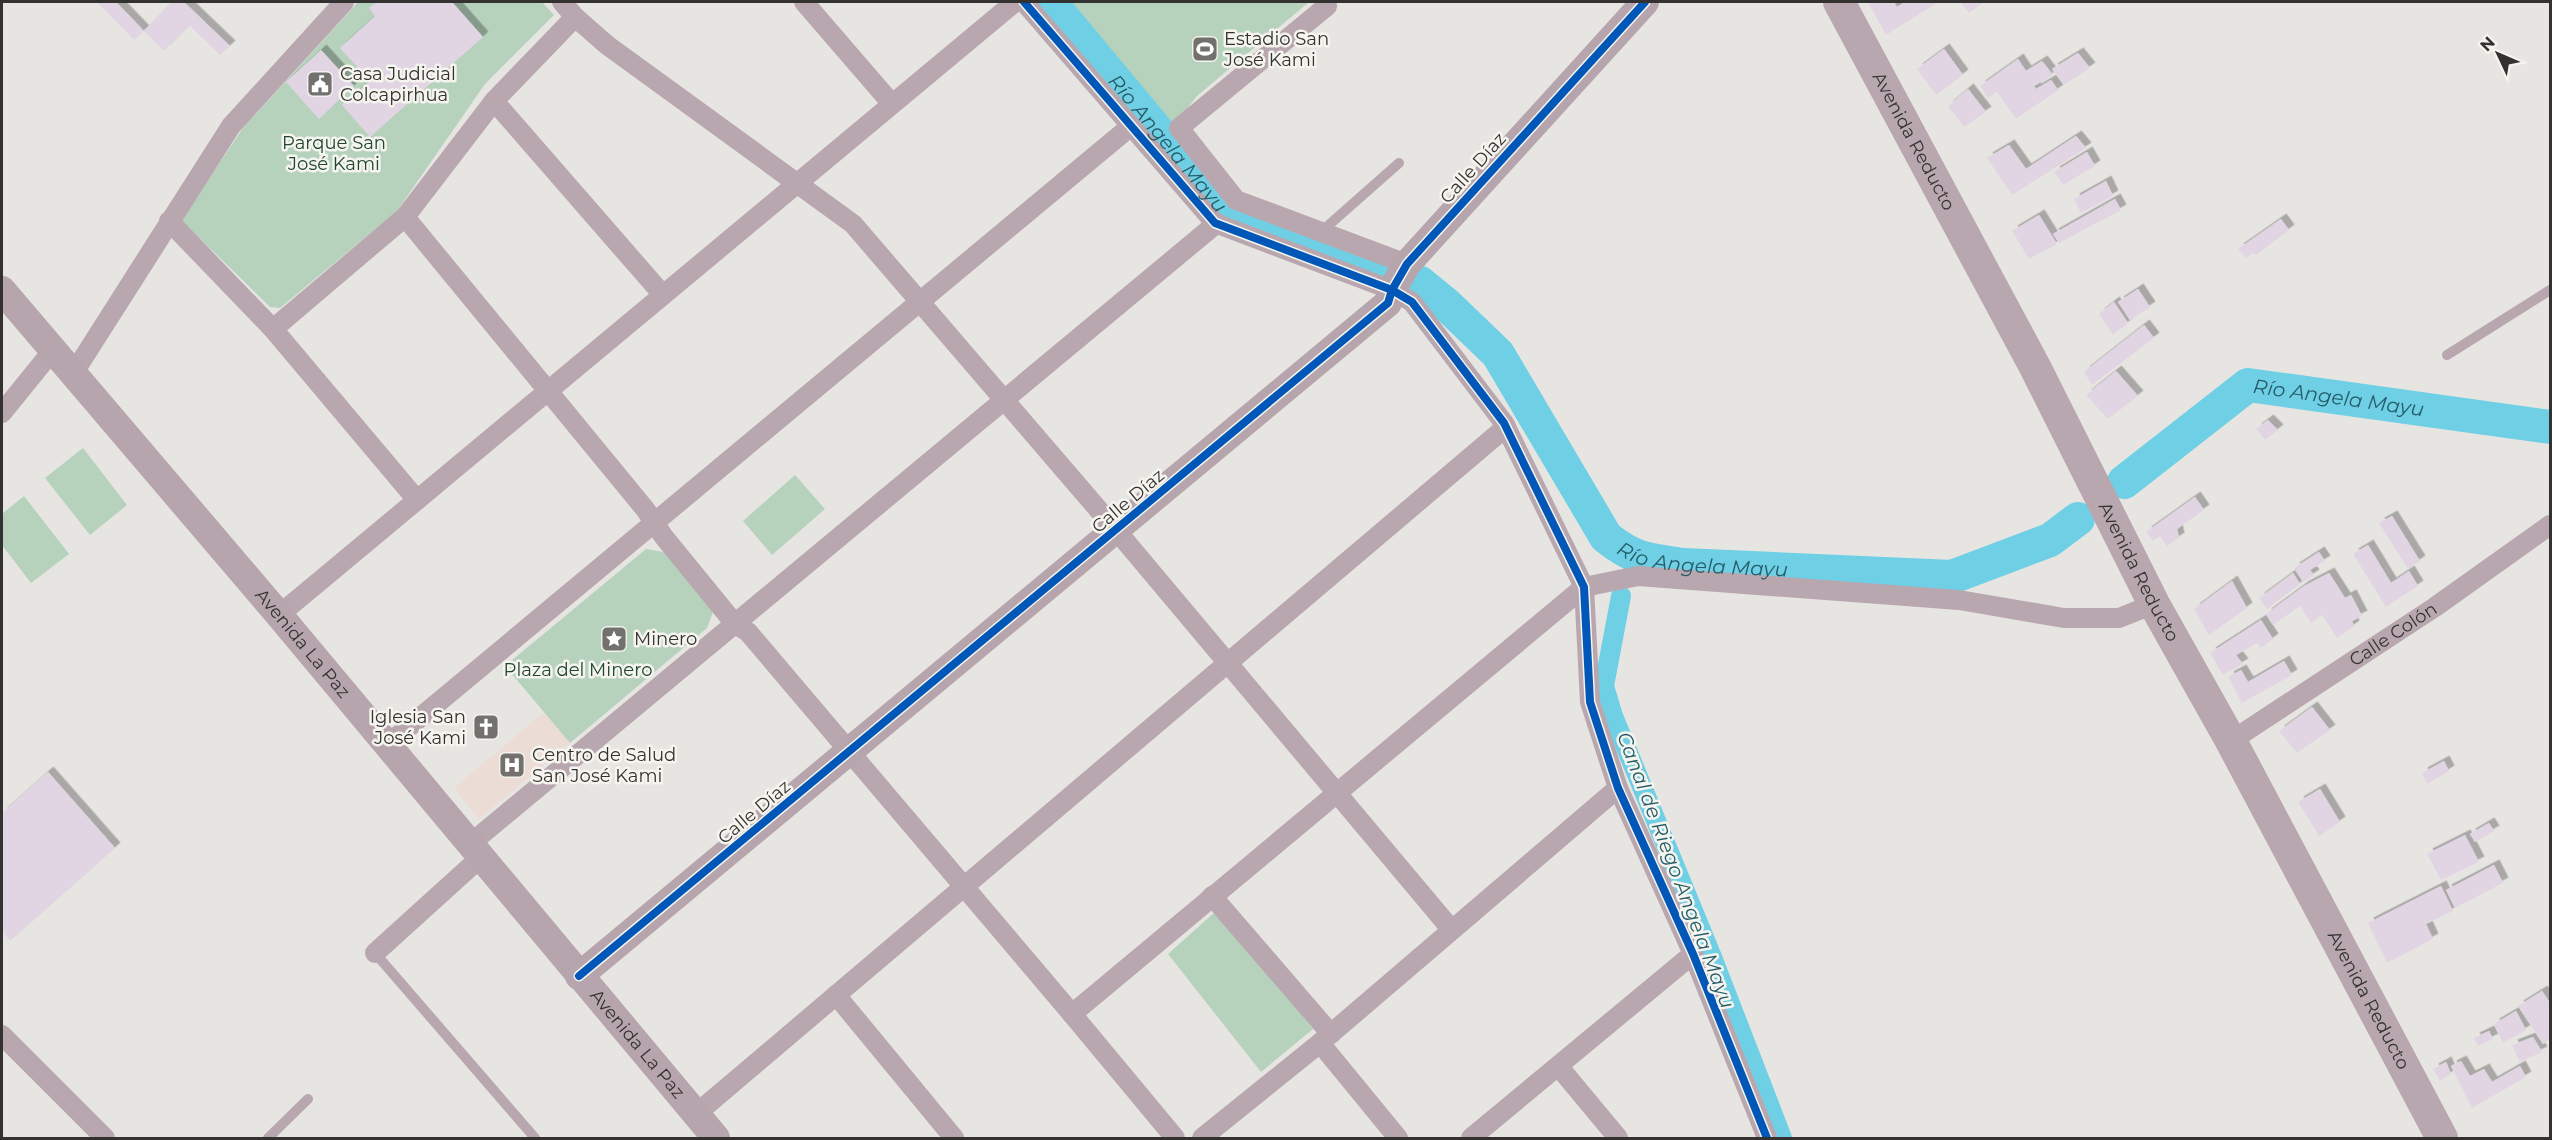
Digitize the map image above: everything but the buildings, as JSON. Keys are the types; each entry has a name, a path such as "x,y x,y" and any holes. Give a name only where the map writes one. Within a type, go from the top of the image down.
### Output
{"main road":[{"name":"Avenida Reducto","path":"1839,2 2035,367 2154,604 2231,741 2442,1138"}],"street":[{"path":"73,374 231,126 344,2"},
{"path":"562,2 575,17 607,45 853,224 1116,530 1451,929"},
{"path":"804,2 892,104"},
{"path":"279,615 1015,2"},
{"path":"1024,2 1217,224 1392,290 1412,302 1506,427 1584,587 1590,702 1618,788 1693,954 1767,1138"},
{"name":"Calle Díaz","path":"579,976 1388,303 1392,290 1407,264 1645,2"},
{"path":"1327,6 1179,128 1236,200 1407,264"},
{"path":"273,330 405,217 494,101 575,17"},
{"path":"494,101 663,295"},
{"path":"387,746 1131,126"},
{"path":"405,217 735,624 748,632 1072,1014 1174,1138"},
{"path":"169,221 273,330 417,500"},
{"path":"375,953 475,851 735,624 1217,224"},
{"name":"Avenida La Paz","path":"2,290 279,615 716,1138"},
{"path":"2,413 53,350"},
{"path":"696,1114 1506,427"},
{"name":"Calle Colón","path":"2231,741 2435,607 2550,525"},
{"path":"1072,1014 1584,587 1638,576 1959,600 2064,618 2119,618 2154,604"},
{"path":"1202,1138 1325,1038 1618,788"},
{"path":"1212,896 1325,1038 1398,1138"},
{"path":"1471,1138 1693,954"},
{"path":"837,995 954,1138"},
{"path":"5,1047 105,1138"},
{"path":"1559,1066 1618,1138"}],"lane":[{"path":"1322,231 1399,163"},
{"path":"2447,355 2550,290"},
{"path":"375,953 535,1138"},
{"path":"267,1138 308,1099"}],"shaded area":[{"name":"Centro de Salud San José Kami","path":"544,712 570,743 479,819 454,788"}],"green space":[{"name":"Parque San José Kami","path":"358,2 542,2 554,15 485,84 397,211 280,308 270,307 181,220 243,128"},
{"path":"1034,2 1309,2 1197,96 1173,127 1180,146 1168,159"},
{"path":"83,448 127,505 90,535 45,478"},
{"path":"795,475 825,509 772,555 743,521"},
{"path":"24,496 69,554 31,583 2,545 2,514"},
{"name":"Plaza del Minero","path":"646,549 664,552 713,612 707,628 570,743 505,666"},
{"path":"1216,911 1313,1029 1261,1072 1168,954"}],"waterway":[{"name":"Río Angela Mayu","path":"1050,2 1224,211 1384,269"},
{"name":"Río Angela Mayu","path":"1413,280 1447,305 1498,354 1606,537 1642,558 1683,565 1952,577 2050,540 2078,519"},
{"name":"Río Angela Mayu","path":"2124,482 2248,385 2550,427"},
{"name":"Canal de Riego Angela Mayu","path":"1621,596 1604,686 1613,716 1712,957 1782,1138"}],"cycle path":[{"path":"1024,2 1215,223 1392,290 1412,302 1504,423 1584,587 1590,702 1618,788 1693,954 1767,1138"},
{"path":"579,976 1388,303 1392,290 1407,264 1645,2"}],"place":[{"name":"Estadio San José Kami","path":"1205,49"},
{"name":"Casa Judicial Colcapirhua","path":"320,84"},
{"name":"Minero","path":"614,639"},
{"name":"Iglesia San José Kami","path":"486,727"},
{"name":"Centro de Salud San José Kami","path":"512,765"}]}
